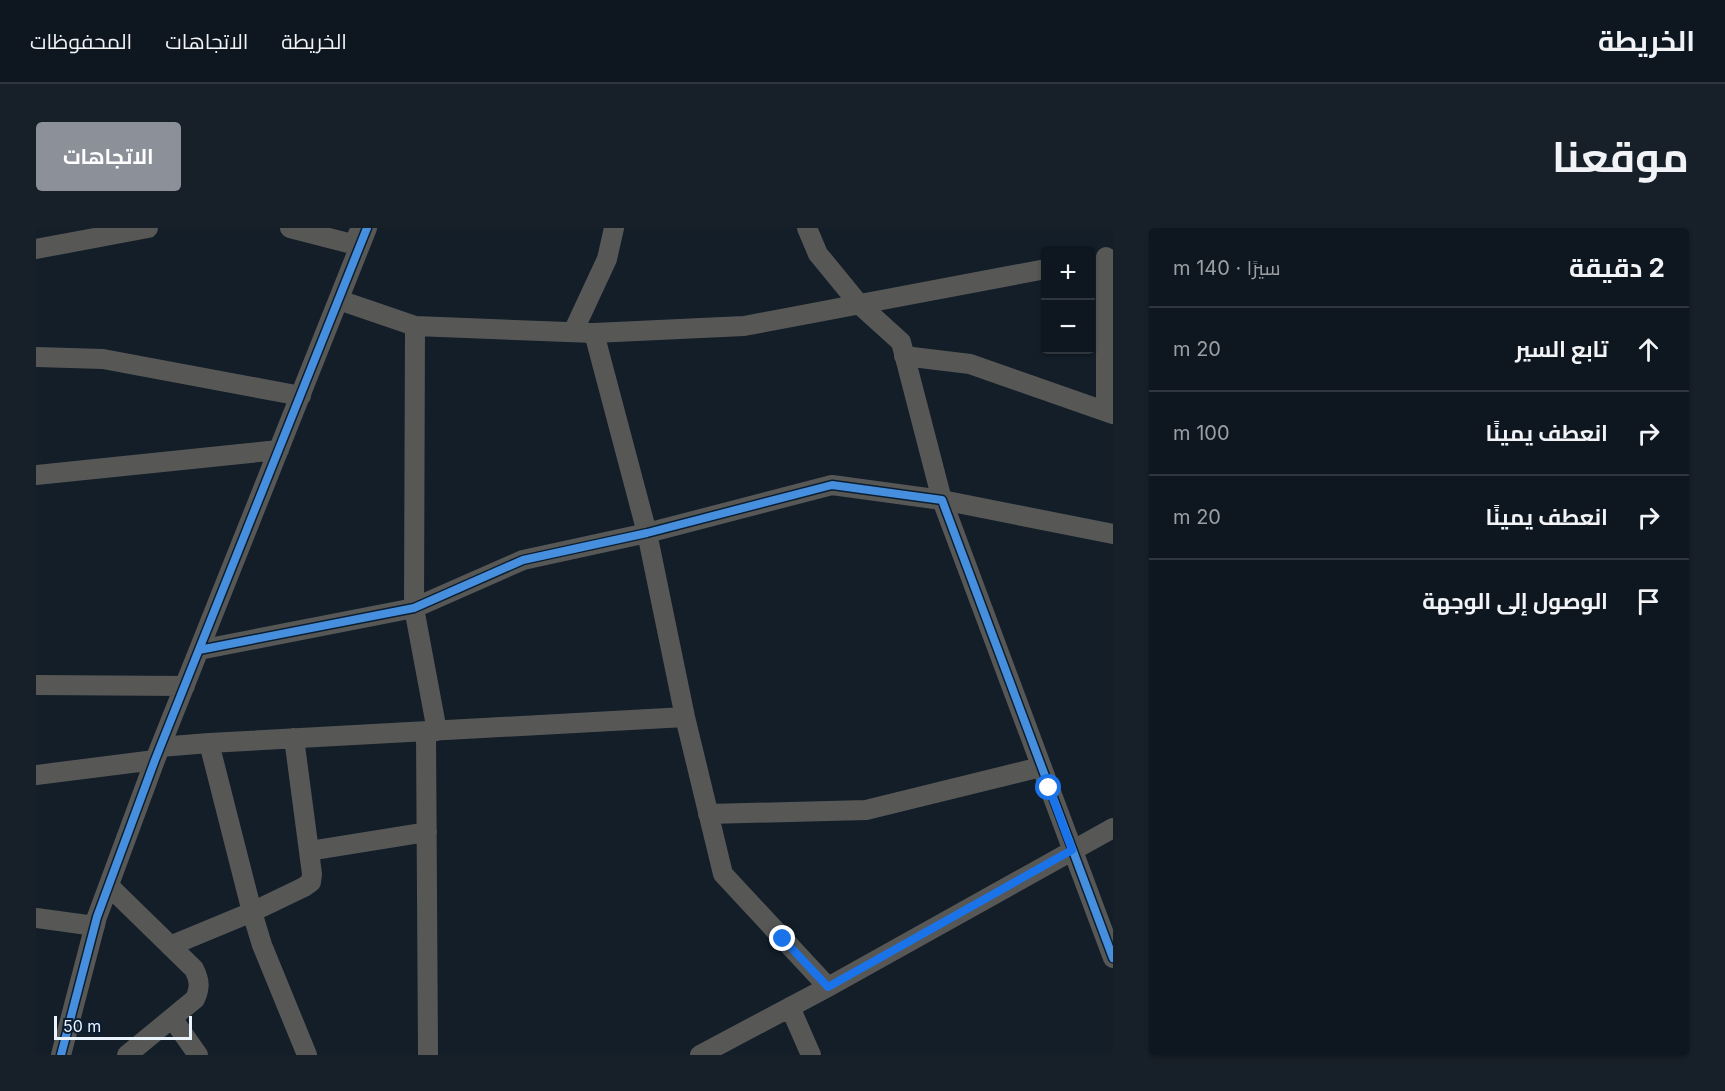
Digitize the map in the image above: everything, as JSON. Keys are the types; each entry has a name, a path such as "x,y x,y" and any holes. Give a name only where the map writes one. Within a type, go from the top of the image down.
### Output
{"street":[{"path":"36,249 145,228"},
{"path":"61,1055 95,926 109,886 158,753 339,300 361,234 290,228"},
{"path":"573,332 606,259 614,228"},
{"path":"807,228 818,254 859,304 901,342 942,500 1113,958"},
{"path":"904,356 970,364 1109,412 1103,258"},
{"path":"339,300 415,326 594,333 744,326 1041,270"},
{"path":"415,326 414,608 432,731 427,832 428,1055"},
{"path":"594,333 647,533 685,717 723,874 828,987"},
{"path":"36,357 103,359 301,396"},
{"path":"36,476 279,450"},
{"path":"199,650 414,608 523,560 647,533 832,485 942,500 1113,534"},
{"path":"36,685 185,686"},
{"path":"36,776 209,742 685,717"},
{"path":"170,946 252,912 311,882 312,874 294,738"},
{"path":"209,742 252,912 272,970 307,1055"},
{"path":"708,814 866,810 1041,767"},
{"path":"700,1055 828,987 1113,828"},
{"path":"309,851 427,832"},
{"path":"109,886 194,969 198,978 199,990 195,999 127,1055"},
{"path":"36,918 95,926"},
{"path":"790,1007 811,1055"},
{"path":"172,1018 198,1055"}],"cycle path":[{"path":"61,1055 97,917 155,760 367,228"},
{"path":"199,650 414,608 523,560 647,533 832,485 942,500 1113,958"}],"route":[{"path":"783,939 828,987 1072,850 1049,788"}]}
